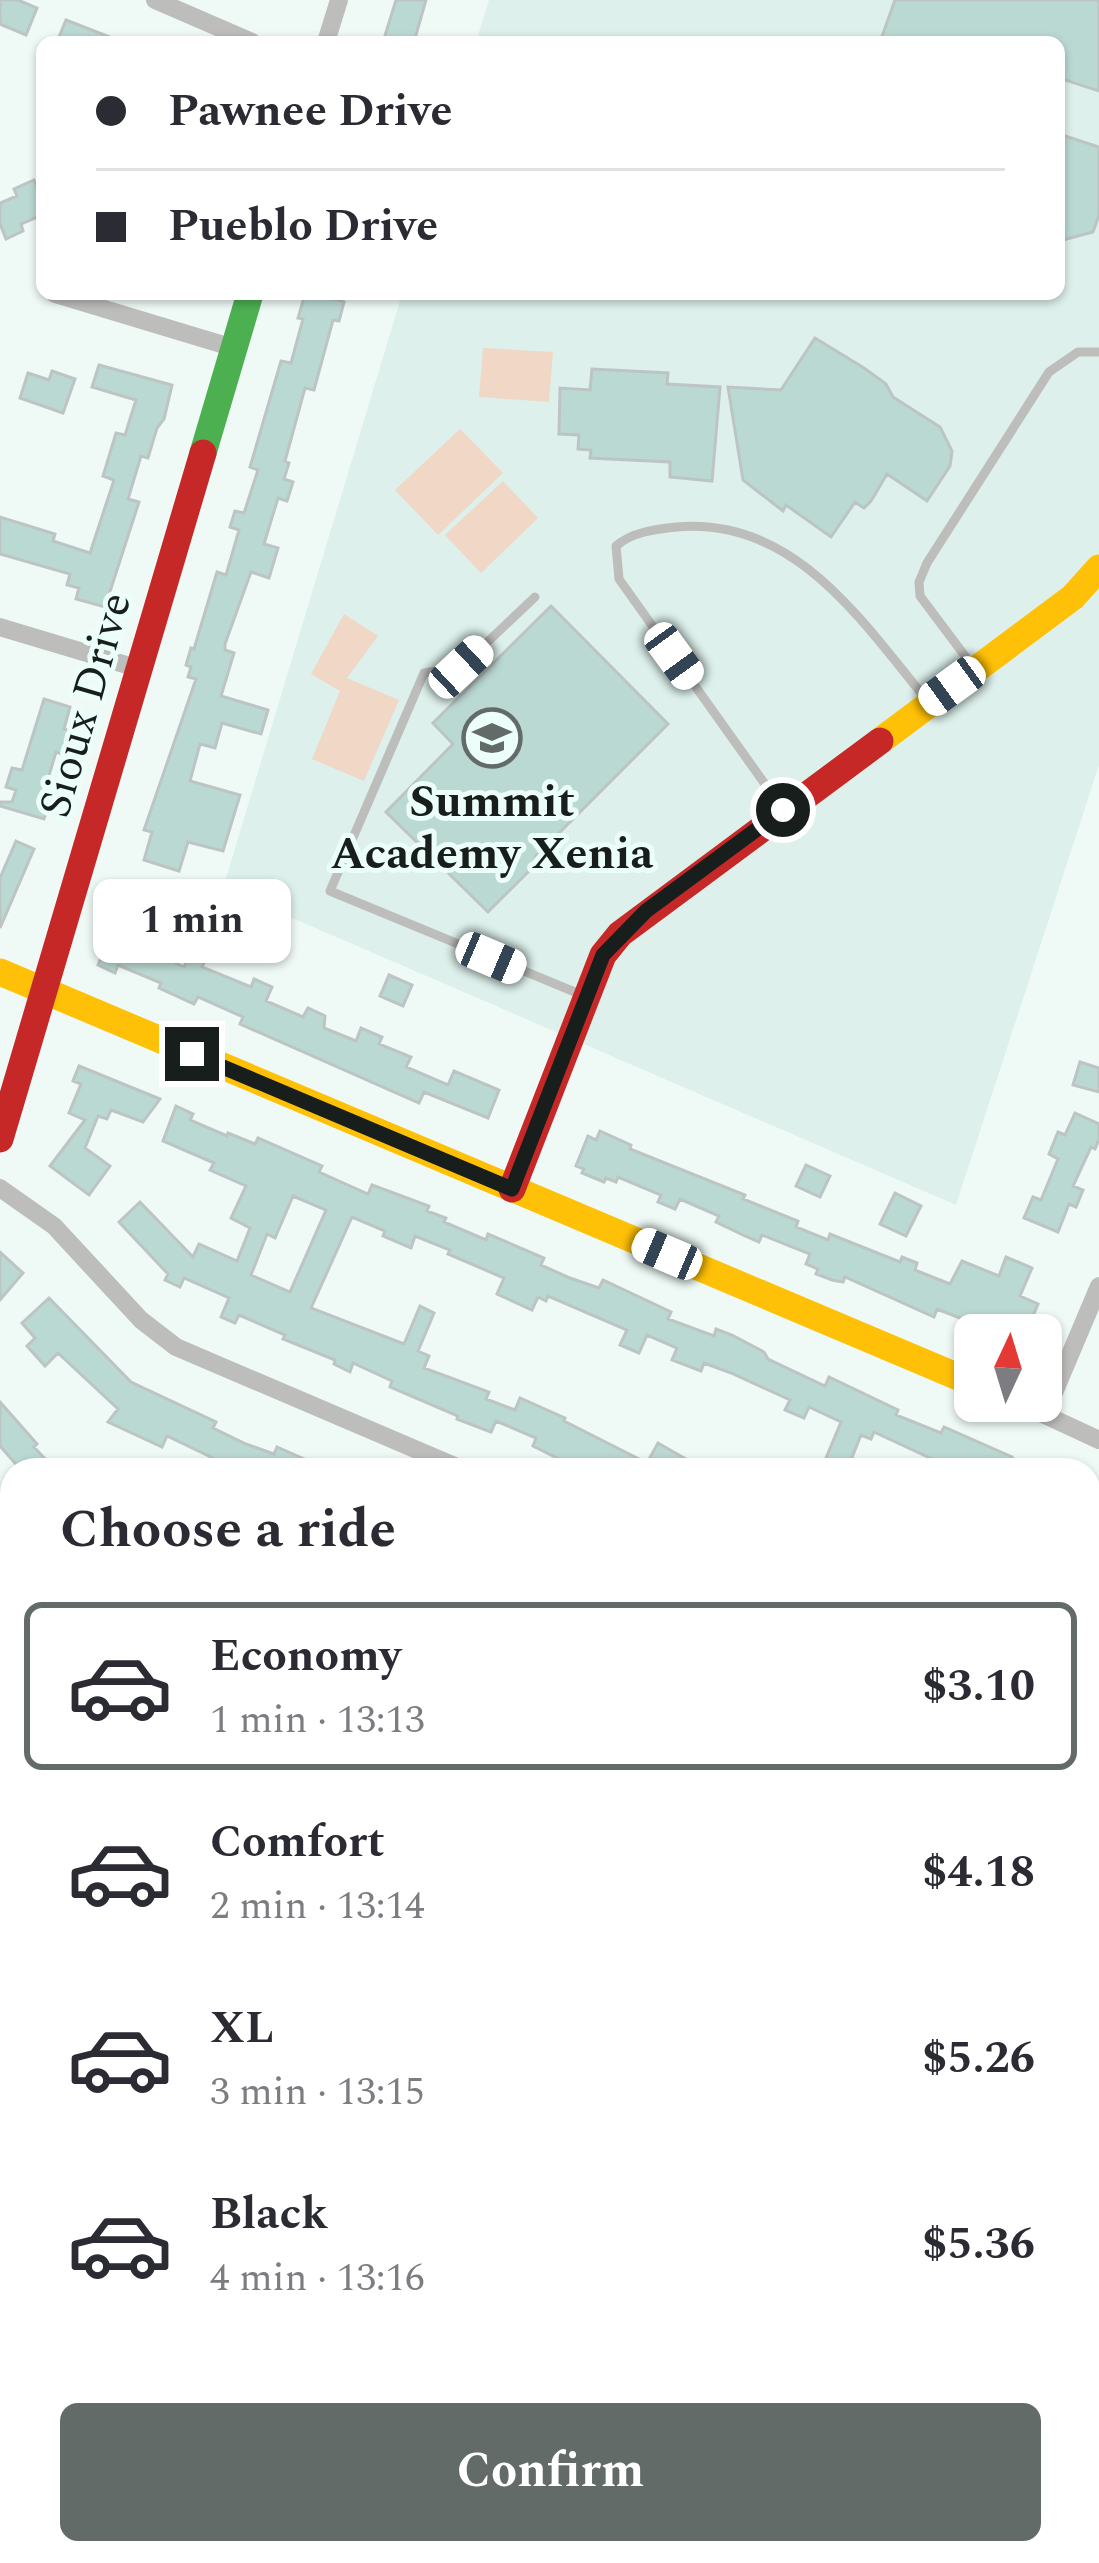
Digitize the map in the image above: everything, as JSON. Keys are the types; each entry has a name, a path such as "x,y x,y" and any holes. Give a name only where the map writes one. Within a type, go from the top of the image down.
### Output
{"main road":[{"name":"Sioux Drive","path":"0,1138 248,300"},
{"path":"512,1189 603,955 620,934 1073,597 1099,568"},
{"path":"0,972 954,1375"}],"street":[{"path":"154,0 238,36"},
{"path":"328,36 339,0"},
{"path":"75,300 234,348"},
{"path":"0,627 140,669"},
{"path":"0,1188 54,1226 141,1320 176,1347 436,1458"},
{"path":"1062,1374 1099,1286"},
{"path":"1062,1422 1099,1440"}],"lane":[{"path":"975,669 920,596 927,563 1049,372 1078,352 1099,352"},
{"path":"783,810 619,579 616,546 623,539 656,529 693,526 739,531 774,546 829,583 929,703"},
{"path":"536,597 461,667 424,673 330,891 587,997"}],"shaded area":[{"path":"489,0 1099,0 1099,765 956,1205 223,888 400,300 1065,300 1065,36 478,36"},
{"path":"483,348 553,352 549,402 479,397"},
{"path":"460,429 503,473 438,535 395,490"},
{"path":"503,481 538,518 481,573 445,535"},
{"path":"344,614 378,636 347,678 399,700 364,781 312,759 340,691 311,674"}],"building":[{"path":"0,0 18,0 37,8 26,35 0,24"},
{"path":"396,0 426,0 416,36 385,36"},
{"path":"895,0 1099,0 1099,91 1065,80 1065,36 882,36"},
{"path":"66,20 107,36 59,36"},
{"path":"1065,136 1099,147 1099,215 1093,232 1065,239"},
{"path":"34,180 36,218 6,239 0,203 17,196 14,189"},
{"path":"303,300 344,302 339,321 333,320 314,390 305,388 285,461 289,463 284,479 293,482 287,501 278,498 264,544 278,548 269,578 251,572 225,644 225,650 234,653 221,696 268,710 261,734 222,723 215,748 200,744 190,781 240,795 223,851 188,842 179,871 144,860 152,832 144,830 196,679 188,677 191,667 186,665 191,648 217,572 226,575 239,530 230,527 235,511 244,513 258,470 250,467 281,361 291,363 303,319 298,318"},
{"path":"815,338 864,368 886,384 893,397 940,427 952,451 950,466 927,501 887,474 871,501 864,508 855,502 831,537 786,505 783,511 743,480 728,387 781,390"},
{"path":"99,365 172,385 164,419 148,458 141,456 128,499 139,502 105,607 76,599 79,588 67,585 70,574 0,554 0,517 55,534 53,541 90,553 114,480 103,476 116,433 125,435 136,400 92,387"},
{"path":"592,369 668,373 667,384 720,387 712,481 670,477 670,462 590,458 591,450 578,449 579,435 559,434 560,388 590,390"},
{"path":"52,371 75,379 63,413 20,398 28,373 49,380"},
{"path":"551,606 668,724 535,857 539,861 488,912 386,812 453,744 433,723"},
{"path":"44,699 70,707 64,729 72,731 65,755 56,752 41,802 49,804 44,819 0,806 0,802 12,802 16,790 6,787 12,768 22,770"},
{"path":"16,841 34,849 0,928 0,878"},
{"path":"112,932 184,967 193,947 208,954 202,967 251,987 254,979 272,987 266,1001 303,1017 308,1008 325,1016 324,1028 356,1041 361,1028 382,1037 379,1044 411,1057 406,1067 448,1085 454,1071 499,1090 488,1118 424,1092 419,1103 240,1024 243,1017 198,997 194,1004 159,988 161,983 118,965 115,973 98,965"},
{"path":"389,975 412,985 403,1006 380,996"},
{"path":"1080,1062 1099,1068 1099,1092 1073,1085"},
{"path":"79,1066 160,1099 143,1122 111,1110 107,1119 98,1116 85,1148 110,1166 89,1195 50,1166 85,1120 69,1113 81,1084 73,1081"},
{"path":"176,1106 193,1114 190,1120 227,1136 255,1144 258,1138 322,1166 319,1172 368,1194 372,1185 429,1206 427,1211 446,1218 444,1222 486,1240 488,1234 544,1258 541,1265 570,1278 599,1288 603,1280 671,1312 668,1319 714,1336 716,1329 732,1335 764,1352 768,1359 825,1386 829,1377 898,1410 896,1415 941,1433 944,1427 1012,1457 930,1458 874,1432 871,1439 861,1435 852,1458 826,1458 841,1422 809,1407 804,1418 785,1410 790,1400 731,1373 704,1363 701,1371 672,1360 677,1348 647,1335 639,1353 620,1345 627,1330 548,1296 546,1301 538,1297 532,1310 497,1294 504,1278 448,1254 450,1250 415,1236 411,1248 352,1217 311,1308 404,1344 420,1306 434,1313 418,1351 429,1356 424,1368 489,1392 486,1399 515,1410 520,1398 637,1458 557,1458 533,1446 536,1438 496,1421 491,1432 390,1387 392,1381 353,1363 350,1372 334,1364 335,1360 239,1315 235,1323 221,1317 229,1298 184,1278 180,1287 165,1280 168,1274 119,1222 140,1202 193,1257 199,1244 237,1261 250,1228 231,1218 246,1186 210,1170 214,1163 163,1141","holes":["293,1196 326,1210 290,1292 251,1275 267,1234 275,1238"]},
{"path":"1075,1113 1099,1124 1099,1139 1073,1186 1083,1190 1076,1207 1069,1204 1058,1232 1024,1218 1033,1197 1041,1200 1058,1159 1049,1154 1058,1132 1065,1135"},
{"path":"600,1131 631,1145 630,1149 745,1195 743,1199 798,1221 796,1227 828,1240 830,1234 900,1262 902,1257 917,1263 915,1270 950,1284 962,1261 999,1276 1006,1257 1032,1268 1020,1296 1038,1304 1034,1314 954,1316 937,1309 934,1317 845,1277 843,1282 832,1280 806,1264 810,1254 762,1235 759,1242 716,1222 719,1216 680,1199 675,1209 658,1202 661,1195 618,1177 616,1182 606,1178 604,1182 582,1173 584,1169 576,1166 588,1136 596,1140"},
{"path":"806,1165 830,1176 820,1197 796,1186"},
{"path":"895,1193 921,1206 906,1236 880,1224"},
{"path":"0,1252 23,1273 0,1300"},
{"path":"49,1298 131,1382 216,1422 213,1428 246,1444 274,1454 277,1447 302,1458 213,1458 167,1436 162,1447 108,1422 118,1409 58,1353 45,1366 27,1346 35,1338 22,1323"},
{"path":"0,1402 44,1458 10,1458 0,1446"},
{"path":"658,1443 684,1458 650,1458"}],"traffic: fast":[{"path":"203,453 248,300"}],"traffic: slow":[{"path":"880,741 1073,597 1099,568"},
{"path":"0,972 954,1375"}],"traffic: jam":[{"path":"0,1139 203,453"},
{"path":"512,1189 603,955 620,934 880,741"}],"place":[{"name":"Summit Academy Xenia","path":"492,738"}],"route":[{"path":"192,1054 512,1189 603,955 646,911 783,810"}]}
